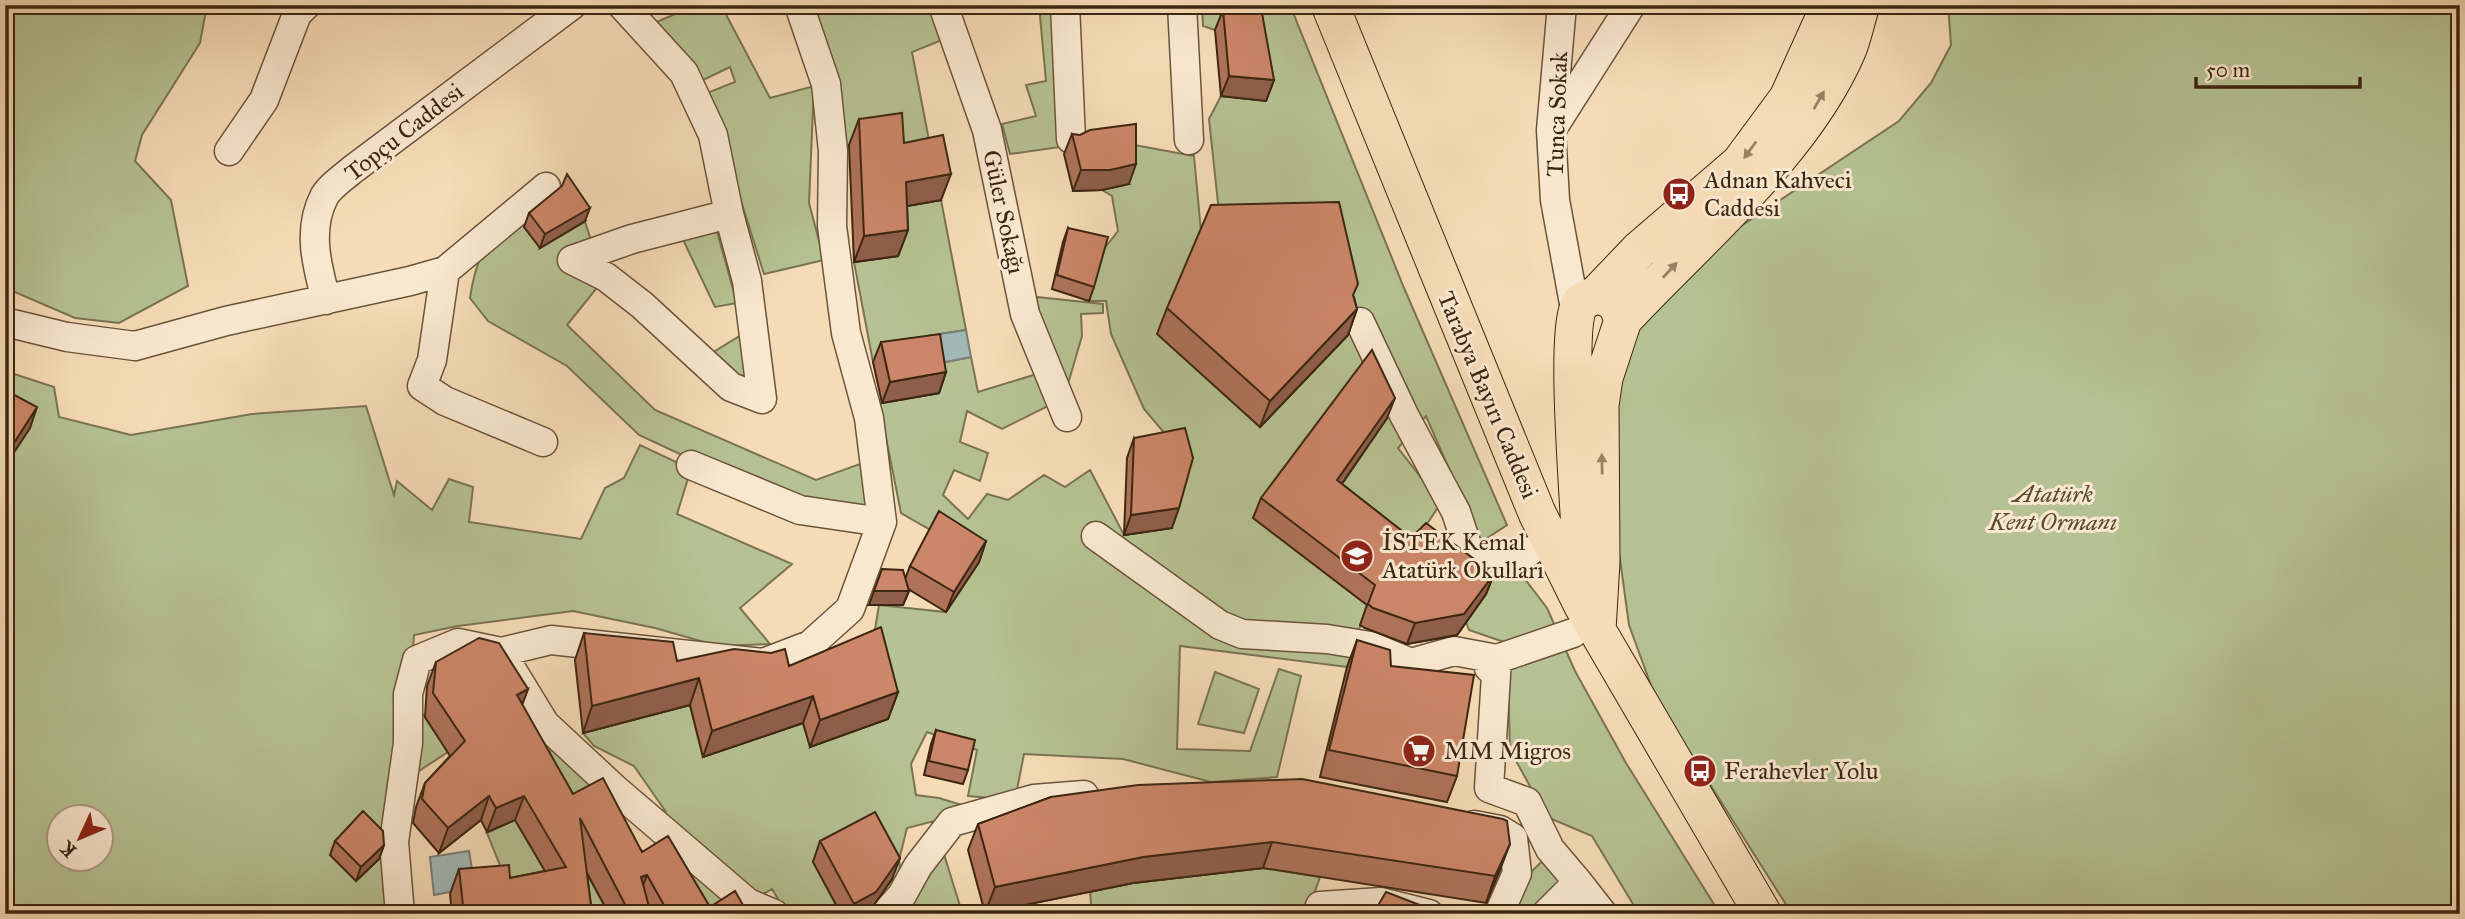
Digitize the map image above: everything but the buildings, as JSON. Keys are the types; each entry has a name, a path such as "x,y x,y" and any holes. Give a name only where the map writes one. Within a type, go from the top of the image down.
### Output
{"main road":[{"name":"Tarabya Bayırı Caddesi","path":"1308,5 1420,291 1552,535"},
{"name":"Tarabya Bayırı Caddesi","path":"1330,5 1433,264 1552,535 1582,628 1736,914"},
{"path":"1582,628 1552,535 1572,373 1585,307 1639,250 1740,163 1788,98 1830,5"},
{"path":"1585,307 1580,337 1593,344 1607,342 1777,160 1805,124 1847,51 1861,5"},
{"path":"1582,628 1601,562 1600,405 1619,328"},
{"name":"Tarabya Bayırı Caddesi","path":"1582,628 1763,914"}],"street":[{"path":"229,151 264,100 297,14 306,5"},
{"name":"Topçu Caddesi","path":"326,300 317,268 314,229 325,195 352,170 572,5"},
{"path":"622,5 684,73 713,135 729,214 747,281 762,399 731,387 642,305 606,277 572,260 632,239 729,214"},
{"path":"400,914 394,842 408,743 408,694 417,660 458,643 501,652 551,640 763,663 810,645 850,609 882,522 869,418 844,320 832,226 833,151 826,84 799,5"},
{"name":"Güler Sokağı","path":"943,5 987,130 1025,314 1067,417"},
{"path":"1065,5 1071,139"},
{"path":"1182,5 1189,140"},
{"name":"Tunca Sokak","path":"1562,5 1551,130 1555,200 1569,263 1585,307"},
{"path":"1551,130 1631,5"},
{"path":"5,322 67,337 135,346 226,321 445,271 546,187"},
{"path":"445,271 432,360 422,386 445,401 543,442"},
{"path":"1360,322 1404,415 1456,512 1470,554 1485,566 1552,535"},
{"path":"691,465 800,510 882,522"},
{"path":"1096,536 1220,625 1242,634 1327,639 1370,646 1411,663 1454,650 1493,664 1582,628"},
{"path":"501,652 545,724 616,790 748,902 774,914"},
{"path":"1493,664 1489,788 1527,802 1543,836 1603,914"},
{"path":"885,914 902,895 918,866 952,822 1034,799 1111,793"},
{"path":"1449,820 1500,830 1513,838 1517,873"},
{"path":"1499,914 1517,873 1543,836"},
{"path":"1546,914 1578,882"},
{"path":"1317,914 1320,906 1381,902 1429,914"}],"green space":[{"path":"5,5 207,5 200,43 142,135 135,161 171,200 188,286 119,323 75,318 15,292 5,294"},
{"path":"696,5 721,5 770,98 814,86 809,203 824,260 764,274 707,93 735,82 730,67 699,82 652,24"},
{"path":"812,5 935,5 947,38 912,52 933,161 893,140 846,146"},
{"path":"1039,5 1060,5 1067,146 1010,154 1002,124 1036,116 1026,85 1046,81"},
{"path":"1202,5 1290,5 1404,288 1507,525 1481,542 1426,416 1398,448 1441,503 1404,558 1330,501 1401,398 1364,317 1221,231 1209,119 1221,96 1266,100 1254,34 1203,26"},
{"name":"Atatürk Kent Ormanı","path":"1948,5 2460,5 2460,914 1792,914 1656,699 1629,625 1615,523 1608,432 1620,361 1651,303 1708,248 1899,121 1931,83 1951,45"},
{"path":"1129,144 1194,156 1201,231 1260,427 1353,330 1369,365 1253,518 1367,605 1347,667 1180,646 1177,749 1250,751 1279,669 1301,676 1277,777 1211,782 1123,759 1024,754 1015,800 968,796 977,750 927,732 911,764 916,795 939,798 978,810 907,828 899,860 903,889 901,895 867,832 813,862 841,914 787,914 772,889 730,914 691,914 659,860 666,812 634,766 594,746 583,733 690,705 703,757 803,723 810,746 871,653 879,605 946,612 932,531 901,513 879,403 939,393 935,364 971,357 978,392 1040,373 1052,404 1002,429 967,411 960,442 988,453 980,481 954,470 943,495 968,519 987,494 1008,500 1044,475 1065,487 1090,470 1124,535 1172,528 1178,449 1144,409 1111,334 1106,301 1089,301 1104,249 1118,231 1112,196 1102,190"},
{"path":"941,200 966,330 928,336 873,362 854,262 898,256 896,208"},
{"path":"517,216 540,248 585,222 604,279 567,325 655,410 816,480 868,461 876,522 697,462 639,435 567,366 488,321 470,298 475,272 490,243"},
{"path":"714,221 737,303 715,307 678,229"},
{"path":"1037,297 1103,304 1103,313 1081,314 1082,336 1068,384 1034,321"},
{"path":"746,332 750,382 729,369 712,353"},
{"path":"5,371 54,387 59,417 131,435 252,414 366,406 394,495 397,481 432,510 449,479 473,487 469,522 581,539 605,488 624,478 640,445 691,469 677,514 792,564 740,608 770,644 718,646 655,628 573,611 458,626 414,635 410,695 448,752 399,784 387,914 5,914 5,466 30,428 5,415","holes":["359,825 385,853 356,880"]},
{"path":"1515,566 1547,608 1575,671 1626,763 1720,914 1639,914 1592,836 1547,817 1510,750 1507,643 1469,630 1466,622 1486,594 1486,583"},
{"path":"1215,672 1259,689 1244,733 1198,724"},
{"path":"571,741 603,772 564,818 530,760"},
{"path":"515,820 556,890 587,874 609,914 578,914 514,900 487,833"},
{"path":"943,851 960,906 946,914 902,914"},
{"path":"1548,856 1569,878 1526,914 1486,914"},
{"path":"1263,868 1320,877 1307,914 1092,914 1090,892 1133,883"}],"water":[{"path":"966,330 971,357 935,364 927,336"},
{"path":"469,851 475,887 434,895 430,857"}],"place":[{"name":"Adnan Kahveci Caddesi","path":"1679,194"},
{"name":"İSTEK Kemal Atatürk Okulları","path":"1357,556"},
{"name":"MM Migros","path":"1419,751"},
{"name":"Ferahevler Yolu","path":"1700,771"}]}
